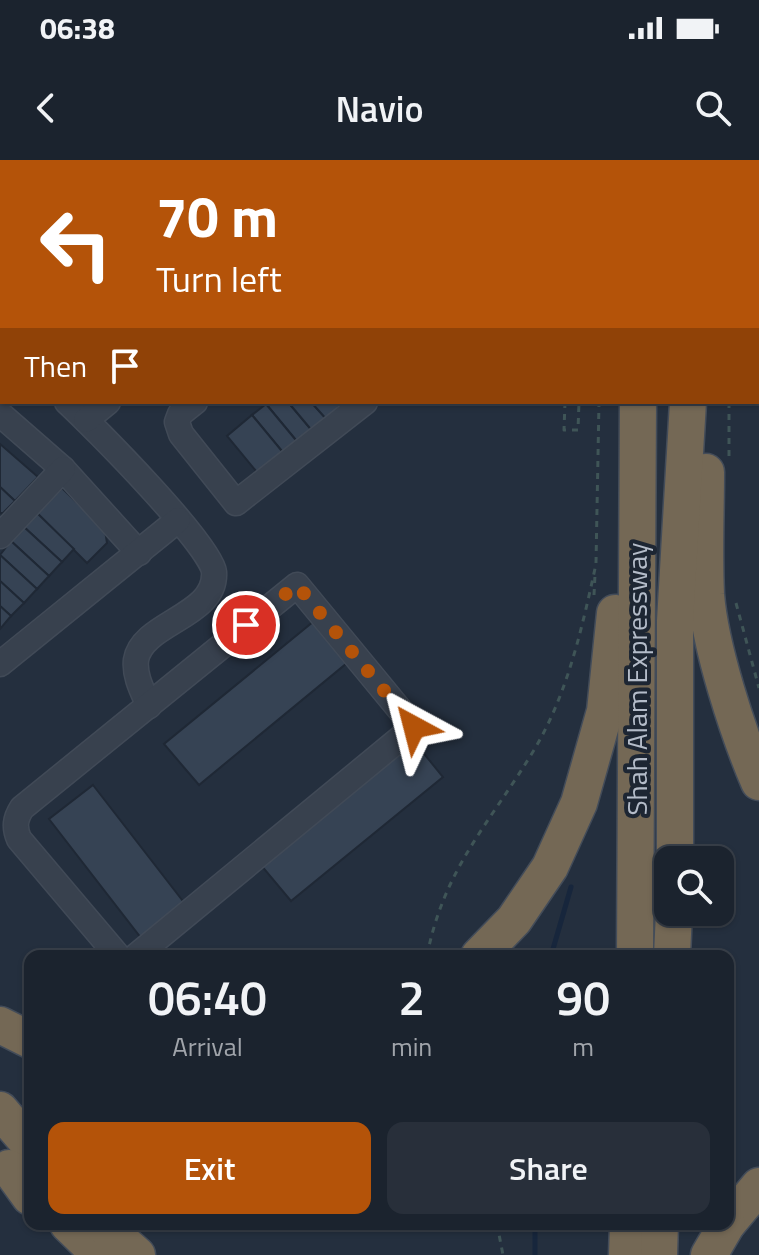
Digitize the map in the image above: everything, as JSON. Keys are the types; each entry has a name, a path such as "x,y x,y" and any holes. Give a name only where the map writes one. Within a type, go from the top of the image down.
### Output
{"highway":[{"name":"Shah Alam Expressway","path":"635,950 638,404"},
{"name":"Shah Alam Expressway","path":"675,846 675,621 688,404"},
{"path":"702,404 706,596 738,726 759,782"},
{"path":"485,950 514,920 550,867 579,803 593,762 605,711 636,472"},
{"path":"672,950 673,926"},
{"path":"0,1025 24,1037"},
{"path":"0,1110 23,1167"},
{"path":"734,1216 759,1186"},
{"path":"53,1230 72,1255"},
{"path":"74,1230 100,1255"},
{"path":"109,1230 137,1255"},
{"path":"627,1255 628,1230"},
{"path":"659,1255 660,1230"},
{"path":"709,1255 724,1230"}],"street":[{"path":"69,404 178,520 211,560 212,586 201,602 152,637 138,653 137,677 149,706"},
{"path":"86,420 106,404"},
{"path":"192,404 180,414 177,422 181,434 236,503 362,404"},
{"path":"0,414 63,469 139,553"},
{"path":"0,536 63,469"},
{"path":"0,664 178,520"},
{"path":"113,950 19,839 15,824 22,808 297,585 414,727 143,950"}],"path":[{"path":"565,404 564,430 578,430 579,404"},
{"path":"729,404 729,463"},
{"path":"429,950 444,893 467,850 534,749 564,690 581,634 596,564"},
{"path":"733,592 759,688"},
{"path":"498,1230 503,1255"}],"building":[{"path":"266,404 290,404 314,433 300,445"},
{"path":"266,404 300,445 286,456 252,415"},
{"path":"290,404 313,404 328,421 314,433"},
{"path":"313,404 337,404 342,410 328,421"},
{"path":"252,415 286,456 261,477 227,436"},
{"path":"0,444 38,477 15,501 0,487"},
{"path":"0,487 15,501 2,514 0,512"},
{"path":"62,488 105,530 107,543 87,563 37,513"},
{"path":"37,513 74,549 62,562 24,527"},
{"path":"24,527 62,562 49,576 11,541"},
{"path":"11,541 49,576 37,589 0,555"},
{"path":"0,555 37,589 24,603 0,581"},
{"path":"0,581 24,603 11,616 0,606"},
{"path":"0,606 11,616 0,629"},
{"path":"319,617 353,658 199,785 164,744"},
{"path":"412,739 443,777 291,901 260,864"},
{"path":"93,785 189,909 145,943 49,819"}],"waterway":[{"path":"553,950 571,887"},
{"path":"535,1230 535,1255"}],"route":[{"path":"246,625 297,585 414,727"}]}
